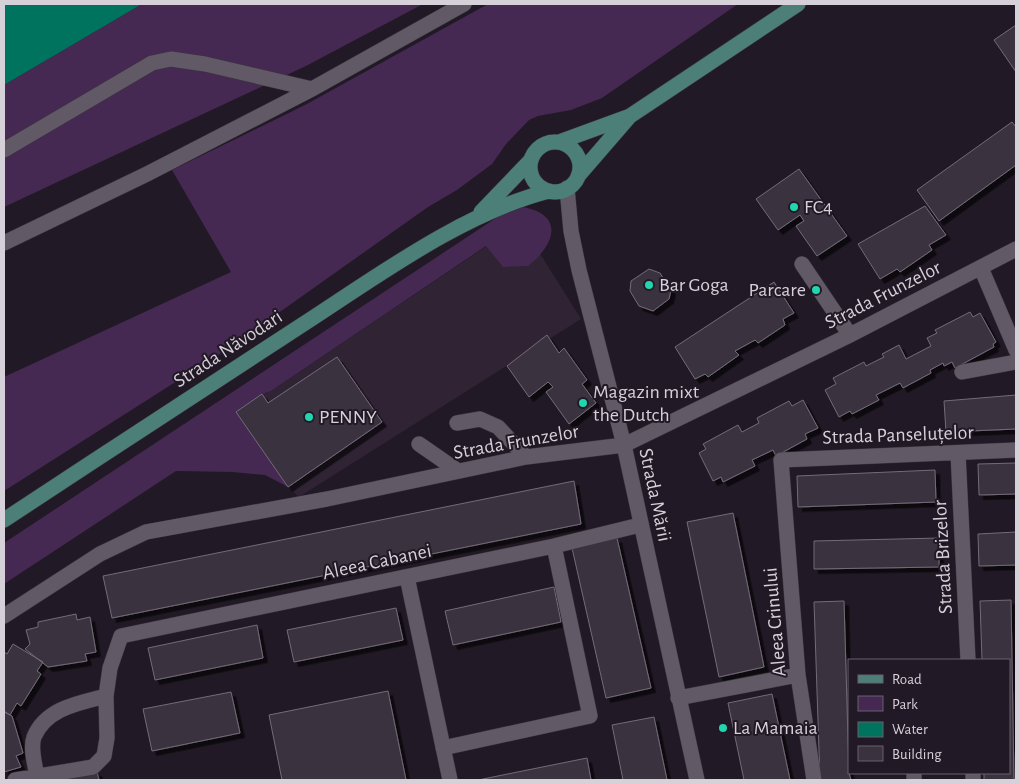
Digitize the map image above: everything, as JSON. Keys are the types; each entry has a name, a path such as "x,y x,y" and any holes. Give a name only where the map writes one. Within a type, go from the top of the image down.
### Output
{"main road":[{"path":"477,217 530,161 538,148 630,116 798,4"},
{"path":"477,217 528,197 567,188 630,116"},
{"path":"559,142 573,150 578,159 578,176"},
{"path":"530,161 532,177 536,183 550,191"},
{"name":"Strada Năvodari","path":"4,520 389,268 477,217"}],"street":[{"path":"4,243 147,174 312,89 464,4"},
{"path":"4,150 152,64 171,59 206,64 312,89"},
{"name":"Strada Mării","path":"567,188 571,231 579,270 624,445 697,780"},
{"name":"Strada Frunzelor","path":"4,616 100,554 146,532 327,499 526,457 624,445 850,334 1016,249"},
{"path":"802,264 850,334"},
{"path":"981,268 1016,350"},
{"path":"962,372 1016,362"},
{"path":"457,423 480,419 498,427 526,457"},
{"path":"419,444 458,471"},
{"name":"Strada Panseluțelor","path":"782,460 1016,450"},
{"name":"Strada Brizelor","path":"958,453 968,659"},
{"name":"Aleea Crinului","path":"782,460 798,675 814,780"},
{"name":"Aleea Cabanei","path":"106,696 110,668 121,636 554,546 640,525"},
{"path":"443,748 590,716 554,546"},
{"path":"407,577 450,780"},
{"path":"678,698 798,675"},
{"path":"14,780 93,767 104,756 107,738 106,696 62,708 44,722 34,738 37,776"}],"shaded area":[{"path":"521,223 581,319 299,497 288,487 262,394 271,391"}],"green space":[{"path":"142,4 423,4 306,66 4,207 4,85"},
{"path":"488,4 738,4 602,98 571,110 538,116 529,120 506,144 492,164 457,190 428,207 229,348 4,491 4,377 231,272 172,170 305,105"},
{"path":"523,207 537,211 546,217 550,224 551,232 549,241 544,249 528,266 503,267 486,246 271,391 262,394 288,487 265,475 232,472 176,471 4,584 4,543 499,216"}],"water":[{"path":"4,4 142,4 4,85"}],"building":[{"path":"1016,25 1016,72 994,40"},
{"path":"1012,122 1016,127 1016,165 939,221 917,190"},
{"name":"FC4","path":"799,169 847,236 817,256 796,226 804,221 800,215 778,230 756,199"},
{"path":"925,206 946,235 929,245 932,250 900,272 897,269 880,279 858,244"},
{"name":"Bar Goga","path":"649,269 660,273 671,290 669,299 653,311 639,306 630,291 631,281"},
{"path":"774,282 794,313 783,319 785,325 758,343 755,340 735,351 739,355 708,377 705,374 695,379 675,347"},
{"path":"970,312 973,317 980,313 996,342 993,344 994,347 955,368 952,362 944,366 943,363 930,370 931,373 903,388 900,383 876,395 879,400 852,414 850,411 839,417 825,390 836,384 833,378 864,362 866,366 884,357 882,354 899,345 906,359 931,346 927,338 937,333 935,330"},
{"path":"547,335 559,353 564,348 587,380 582,384 596,403 569,424 546,392 553,387 548,382 529,397 507,366"},
{"name":"PENNY","path":"337,357 382,422 288,487 236,412 262,394 268,403"},
{"path":"1016,395 1016,429 946,432 944,401"},
{"path":"803,400 818,428 805,434 807,439 776,456 773,450 752,460 755,466 723,482 721,477 713,481 699,453 706,449 703,444 738,425 742,432 759,423 757,418 789,401 792,406"},
{"path":"1016,463 1016,494 979,495 978,464"},
{"path":"935,470 936,502 798,507 797,476"},
{"path":"574,481 581,524 112,618 103,576"},
{"path":"733,513 764,667 719,677 687,522"},
{"path":"1016,532 1016,565 979,566 978,534"},
{"path":"617,538 651,688 606,698 572,548"},
{"path":"939,538 939,567 814,569 814,541"},
{"path":"554,587 561,622 453,645 445,611"},
{"path":"1011,600 1014,780 984,780 984,774 1010,774 1010,659 982,659 980,601"},
{"path":"844,601 848,774 851,780 820,780 814,602"},
{"path":"396,608 403,640 294,662 287,630"},
{"path":"76,614 77,620 90,617 96,652 85,654 87,661 48,667 25,649 30,644 26,630 38,627 38,622"},
{"path":"257,625 263,658 155,680 148,648"},
{"path":"13,644 43,662 37,671 41,674 21,706 17,703 10,715 4,711 4,652 7,654"},
{"path":"388,691 406,780 282,780 269,715"},
{"path":"231,692 240,733 152,751 143,709"},
{"path":"772,694 790,780 744,780 728,703"},
{"path":"4,712 12,716 23,753 16,756 21,767 4,772"},
{"path":"654,717 667,780 623,780 612,725"},
{"path":"587,758 591,780 478,780"},
{"path":"97,772 99,780 59,780"}],"place":[{"name":"FC4","path":"794,207"},
{"name":"Bar Goga","path":"649,285"},
{"name":"Parcare","path":"816,290"},
{"name":"Magazin mixt the Dutch","path":"583,403"},
{"name":"PENNY","path":"309,417"},
{"name":"La Mamaia","path":"723,728"}]}
